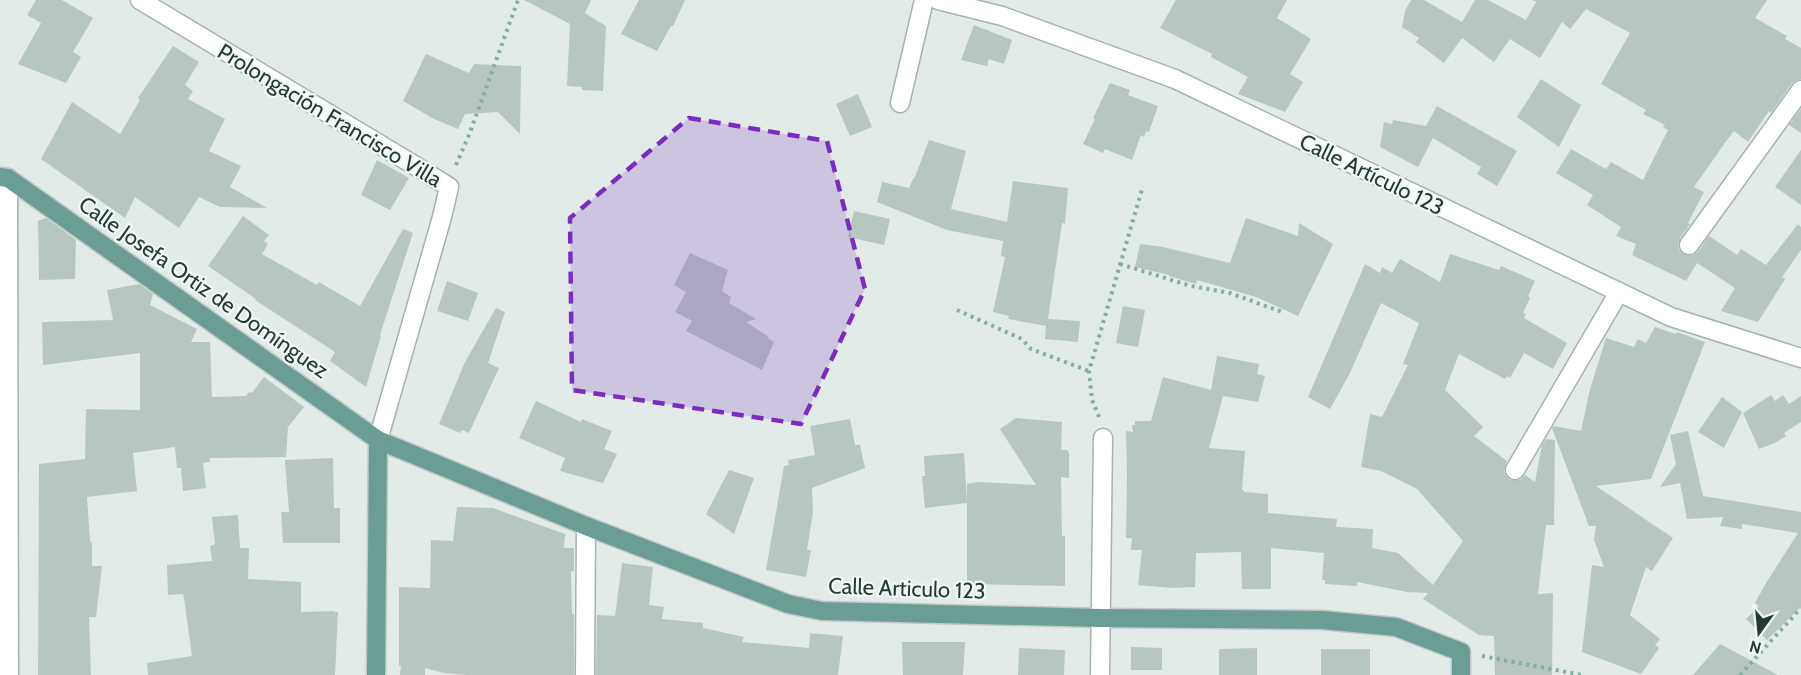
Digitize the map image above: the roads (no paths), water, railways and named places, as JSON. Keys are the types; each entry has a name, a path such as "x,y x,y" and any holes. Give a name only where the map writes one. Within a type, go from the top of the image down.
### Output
{"main road":[{"name":"Calle Josefa Ortiz de Domínguez","path":"4,177 378,440"},
{"name":"Calle Articulo 123","path":"378,440 586,526 788,604 822,610 1101,618 1322,620 1396,627 1461,652 1461,675"},
{"path":"376,675 378,440"}],"street":[{"name":"Prolongación Francisco Villa","path":"140,0 449,187 378,440"},
{"path":"900,102 924,0"},
{"name":"Calle Artículo 123","path":"938,0 1002,16 1175,80 1671,317 1801,358"},
{"path":"1689,245 1801,90"},
{"path":"4,177 4,463 9,675"},
{"path":"1515,470 1618,292"},
{"path":"1100,675 1103,438"},
{"path":"585,675 586,526"}]}
